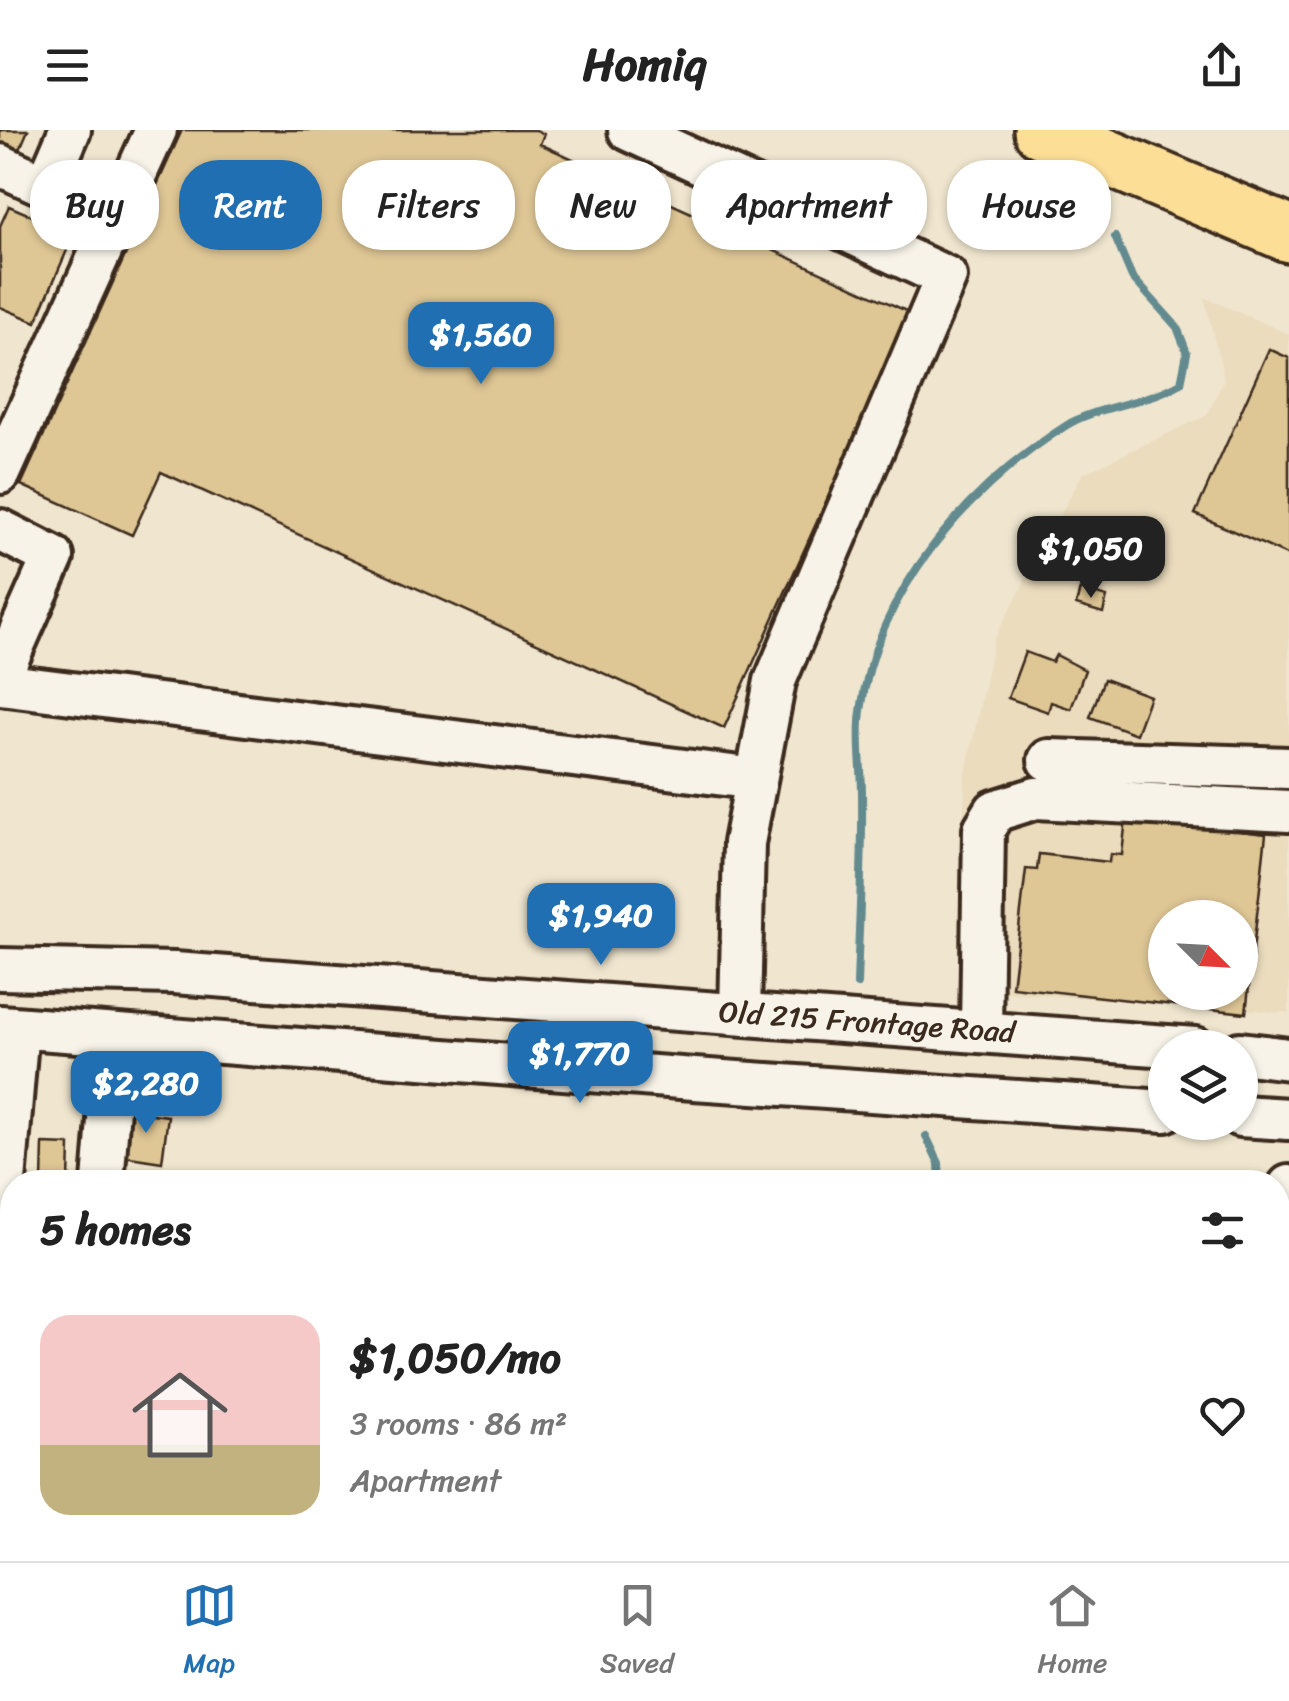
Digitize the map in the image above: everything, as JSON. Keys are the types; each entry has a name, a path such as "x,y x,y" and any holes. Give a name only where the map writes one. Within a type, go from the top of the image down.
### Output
{"highway":[{"path":"1042,130 1289,234"}],"street":[{"path":"0,165 46,186 70,130"},
{"path":"0,473 156,130"},
{"path":"630,130 946,277 775,681 744,843 740,1013"},
{"path":"0,530 53,558 3,665 756,779"},
{"path":"1049,760 1289,768"},
{"path":"981,1030 984,829 995,811 1036,798 1289,811"},
{"name":"Old 215 Frontage Road","path":"0,968 174,973 1148,1044"},
{"path":"4,1170 9,1027 1148,1110"},
{"path":"103,1170 116,1035"},
{"path":"1258,1055 1289,1059"},
{"path":"1258,1117 1289,1119"}],"shaded area":[{"path":"1204,297 1289,334 1289,1013 1248,1010 1258,1010 1258,900 1148,900 1148,1003 959,989 965,777 994,639 1082,474 1207,415 1224,379"}],"building":[{"path":"0,130 28,130 19,151 0,142"},
{"path":"182,130 536,130 544,134 540,144 575,160 535,160 535,250 671,250 671,204 691,213 691,250 773,250 911,313 724,728 161,472 132,535 21,485 128,250 159,250 159,181"},
{"path":"9,206 30,215 30,250 67,250 36,322 0,307 0,226"},
{"path":"1269,349 1289,358 1289,556 1195,514"},
{"path":"1080,589 1107,597 1103,613 1076,605"},
{"path":"1025,652 1052,662 1056,655 1085,670 1071,709 1051,702 1048,712 1008,698"},
{"path":"1104,679 1150,696 1136,734 1090,717"},
{"path":"1126,818 1266,834 1258,906 1258,900 1148,900 1148,1002 1012,987 1026,869 1037,870 1039,854 1109,862 1110,854 1122,855"},
{"path":"129,1111 168,1116 162,1162 123,1156"},
{"path":"43,1144 70,1145 69,1170 42,1170"}],"waterway":[{"path":"857,984 861,711 870,667 907,584 962,512 1030,450 1092,413 1152,396 1181,383 1187,353 1177,327 1132,277 1115,237"},
{"path":"926,1136 939,1170"}]}
